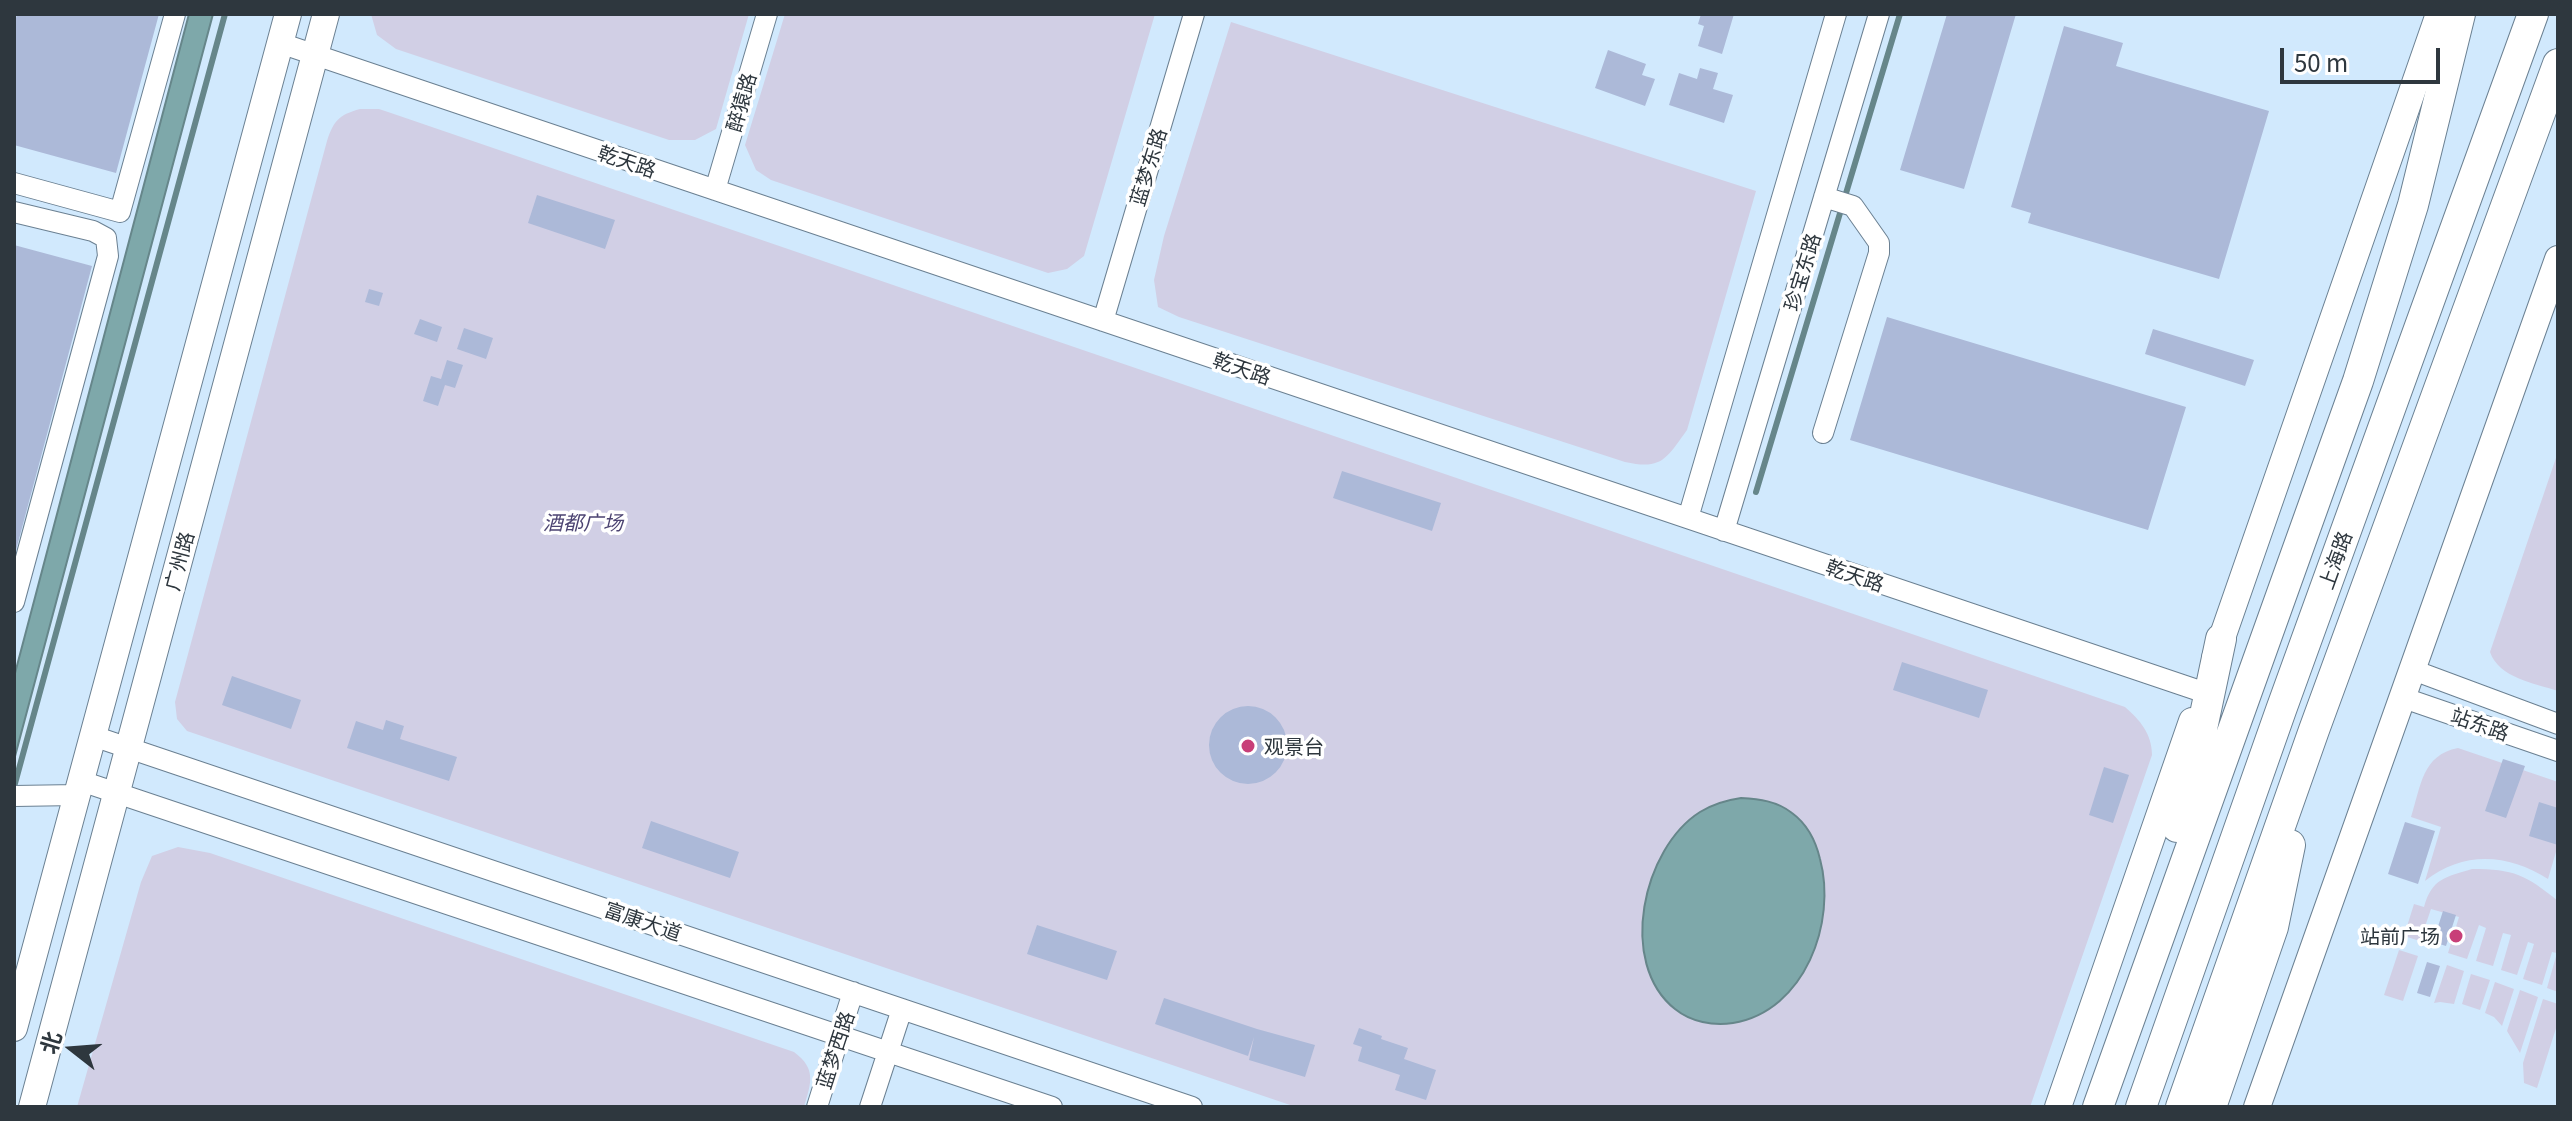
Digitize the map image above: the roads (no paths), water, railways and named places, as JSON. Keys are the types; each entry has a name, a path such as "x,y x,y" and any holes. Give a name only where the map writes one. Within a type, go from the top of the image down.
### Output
{"highway":[{"path":"2098,1107 2358,381 2413,205 2460,14"},
{"name":"上海路","path":"2141,1107 2286,695 2533,14"},
{"name":"上海路","path":"2181,1107 2314,730 2558,64"},
{"path":"2118,1050 2136,946 2189,790 2221,639"},
{"path":"2211,1107 2273,927 2314,730"}],"main road":[{"name":"广州路","path":"14,1028 288,14"},
{"name":"广州路","path":"32,1107 326,14"},
{"path":"2058,1107 2417,75 2442,14"},
{"path":"2257,1107 2558,259"}],"street":[{"path":"14,183 120,212 175,14"},
{"name":"醉猿路","path":"715,190 767,14"},
{"name":"蓝梦东路","path":"1103,321 1194,14"},
{"name":"珍宝东路","path":"1688,518 1836,14"},
{"name":"珍宝东路","path":"1724,531 1879,14"},
{"name":"乾天路","path":"280,43 2203,692"},
{"path":"1823,433 1879,253 1879,243 1853,206 1824,197"},
{"path":"14,212 93,231 106,238 108,256 14,602"},
{"name":"站东路","path":"2413,670 2558,724"},
{"name":"站东路","path":"2401,697 2558,751"},
{"name":"富康大道","path":"93,736 1192,1107"},
{"path":"18,796 79,788 117,793 1052,1107"},
{"name":"蓝梦西路","path":"817,1107 853,992"},
{"path":"870,1107 902,1009"}],"waterway":[{"path":"14,787 225,14"},
{"path":"1756,492 1900,14"}],"place":[{"name":"观景台","path":"1248,746"},
{"name":"站前广场","path":"2456,936"}],"park label":[{"name":"酒都广场","path":"583,522"}]}
